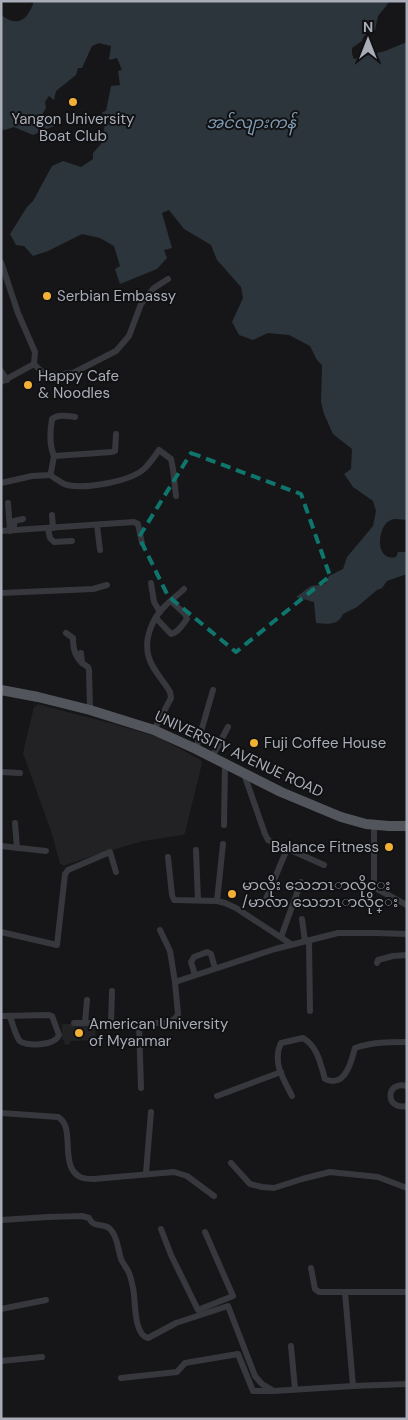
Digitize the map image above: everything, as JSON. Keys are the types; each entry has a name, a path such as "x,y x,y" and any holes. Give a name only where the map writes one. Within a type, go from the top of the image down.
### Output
{"main road":[{"name":"UNIVERSITY AVENUE ROAD","path":"1,690 90,710 154,730 281,792 341,817 366,824 407,826"}],"street":[{"path":"1,262 18,314 35,352 34,364 41,371 49,375 73,373 116,350 129,336 141,304 154,288 168,279"},
{"path":"1,371 4,381 34,364"},
{"path":"50,475 54,456 50,440 52,420 61,416 75,417"},
{"path":"54,456 115,451 116,434"},
{"path":"1,483 32,476 50,475 66,484 107,484 140,472 146,468 159,450 171,459 176,496"},
{"path":"8,503 12,531"},
{"path":"52,515 50,538 54,542 72,541"},
{"path":"12,531 14,521 23,519"},
{"path":"1,532 134,522 138,524 142,543"},
{"path":"97,525 100,550"},
{"path":"151,583 158,615 171,634 187,619 185,614 171,601"},
{"path":"1,593 93,589 107,585"},
{"path":"154,730 171,698 170,692 149,659 148,634 158,615 184,589"},
{"path":"66,634 73,638 74,652 89,670 90,710"},
{"path":"81,653 82,663"},
{"path":"196,749 213,690"},
{"path":"212,757 228,728"},
{"path":"224,825 225,764"},
{"path":"1,772 20,773"},
{"path":"244,774 268,840 324,865"},
{"path":"15,822 17,848"},
{"path":"374,825 374,884 377,889 407,906"},
{"path":"217,901 223,844"},
{"path":"1,846 46,851"},
{"path":"266,899 287,849"},
{"path":"196,850 198,900"},
{"path":"1,932 57,945 64,874 68,870 110,852 116,872"},
{"path":"168,857 172,898 174,900 217,901 236,908 291,944"},
{"path":"280,937 301,882"},
{"path":"302,919 307,940 310,1012"},
{"path":"74,1023 164,1024 177,1017 175,982 170,951 160,930"},
{"path":"175,982 291,944 338,933 376,932 407,934"},
{"path":"195,975 191,962 194,956 207,952 211,954 215,968"},
{"path":"376,963 384,958 407,955"},
{"path":"111,1024 112,991"},
{"path":"85,1023 87,1000"},
{"path":"1,1016 52,1016 59,1035 55,1041 48,1043 23,1043 19,1040 10,1017"},
{"path":"139,1024 141,1088"},
{"path":"292,1096 277,1061 277,1051 281,1043 303,1038 309,1042 316,1050 325,1079 333,1081 340,1080 344,1075 355,1048 376,1043 407,1042"},
{"path":"217,1096 281,1072"},
{"path":"407,1086 398,1086 391,1091 390,1096 392,1102 396,1105 407,1106"},
{"path":"146,1174 151,1112"},
{"path":"1,1113 61,1118 66,1124 70,1164 74,1173 82,1178 94,1179 174,1172 187,1176 214,1196"},
{"path":"231,1163 250,1184 262,1187 274,1188 302,1178 330,1172 378,1177 407,1188"},
{"path":"1,1220 82,1216 89,1218 92,1224 106,1226 111,1230 117,1242 122,1261 129,1273 134,1291 136,1320 141,1334 148,1338 176,1323 229,1302 233,1296 205,1232"},
{"path":"161,1229 171,1255 198,1310 229,1302"},
{"path":"311,1268 315,1289 319,1292 407,1292"},
{"path":"345,1292 352,1386"},
{"path":"1,1309 46,1300"},
{"path":"229,1302 254,1376 262,1384 274,1390"},
{"path":"291,1346 295,1389"},
{"path":"121,1378 178,1372 185,1363 238,1354 253,1391 407,1384"},
{"path":"1,1361 42,1357"}],"highlighted area":[{"path":"191,453 301,494 330,576 236,652 168,596 139,537"}],"shaded area":[{"path":"37,704 158,737 201,760 202,763 185,833 183,835 143,841 63,866 60,864 52,834 23,753 34,707"},
{"name":"American University of Myanmar","path":"62,1024 95,1026 96,1040 70,1041 70,1044 65,1045 64,1040 62,1040"}],"water":[{"name":"အင်လျားကန်","path":"34,1 390,1 378,16 375,30 365,35 362,41 352,48 352,54 354,59 385,51 407,42 407,520 393,519 386,523 380,542 384,554 389,557 396,557 398,552 407,552 407,574 387,581 382,588 357,607 343,614 338,621 328,624 316,623 314,602 296,597 311,586 325,584 329,576 343,569 347,557 373,526 376,511 373,501 353,487 344,474 351,469 352,449 333,434 324,414 321,402 322,365 317,360 310,346 289,335 268,333 253,340 239,335 232,322 243,298 241,287 217,260 211,245 184,229 169,210 162,213 172,248 164,250 167,258 157,269 120,284 115,269 120,266 114,246 100,238 82,234 48,251 33,256 24,246 16,245 10,234 33,201 52,166 63,161 81,167 93,159 93,153 101,144 106,120 102,112 106,111 111,86 120,85 118,71 122,70 117,58 109,60 111,46 99,43 92,46 82,68 78,68 76,75 56,91 54,100 49,96 45,102 46,108 42,115 55,119 59,124 33,135 14,127 5,130 1,129 1,15 12,21 22,20 29,13"}],"place":[{"name":"Yangon University Boat Club","path":"73,102"},
{"name":"Serbian Embassy","path":"47,296"},
{"name":"Happy Cafe & Noodles","path":"28,385"},
{"name":"Fuji Coffee House","path":"254,743"},
{"name":"Balance Fitness","path":"389,847"},
{"name":"မာလိုး သေဘၤာလိုင္း /မာလာ သေဘၤာလိုင္း","path":"232,894"},
{"name":"American University of Myanmar","path":"79,1033"}]}
